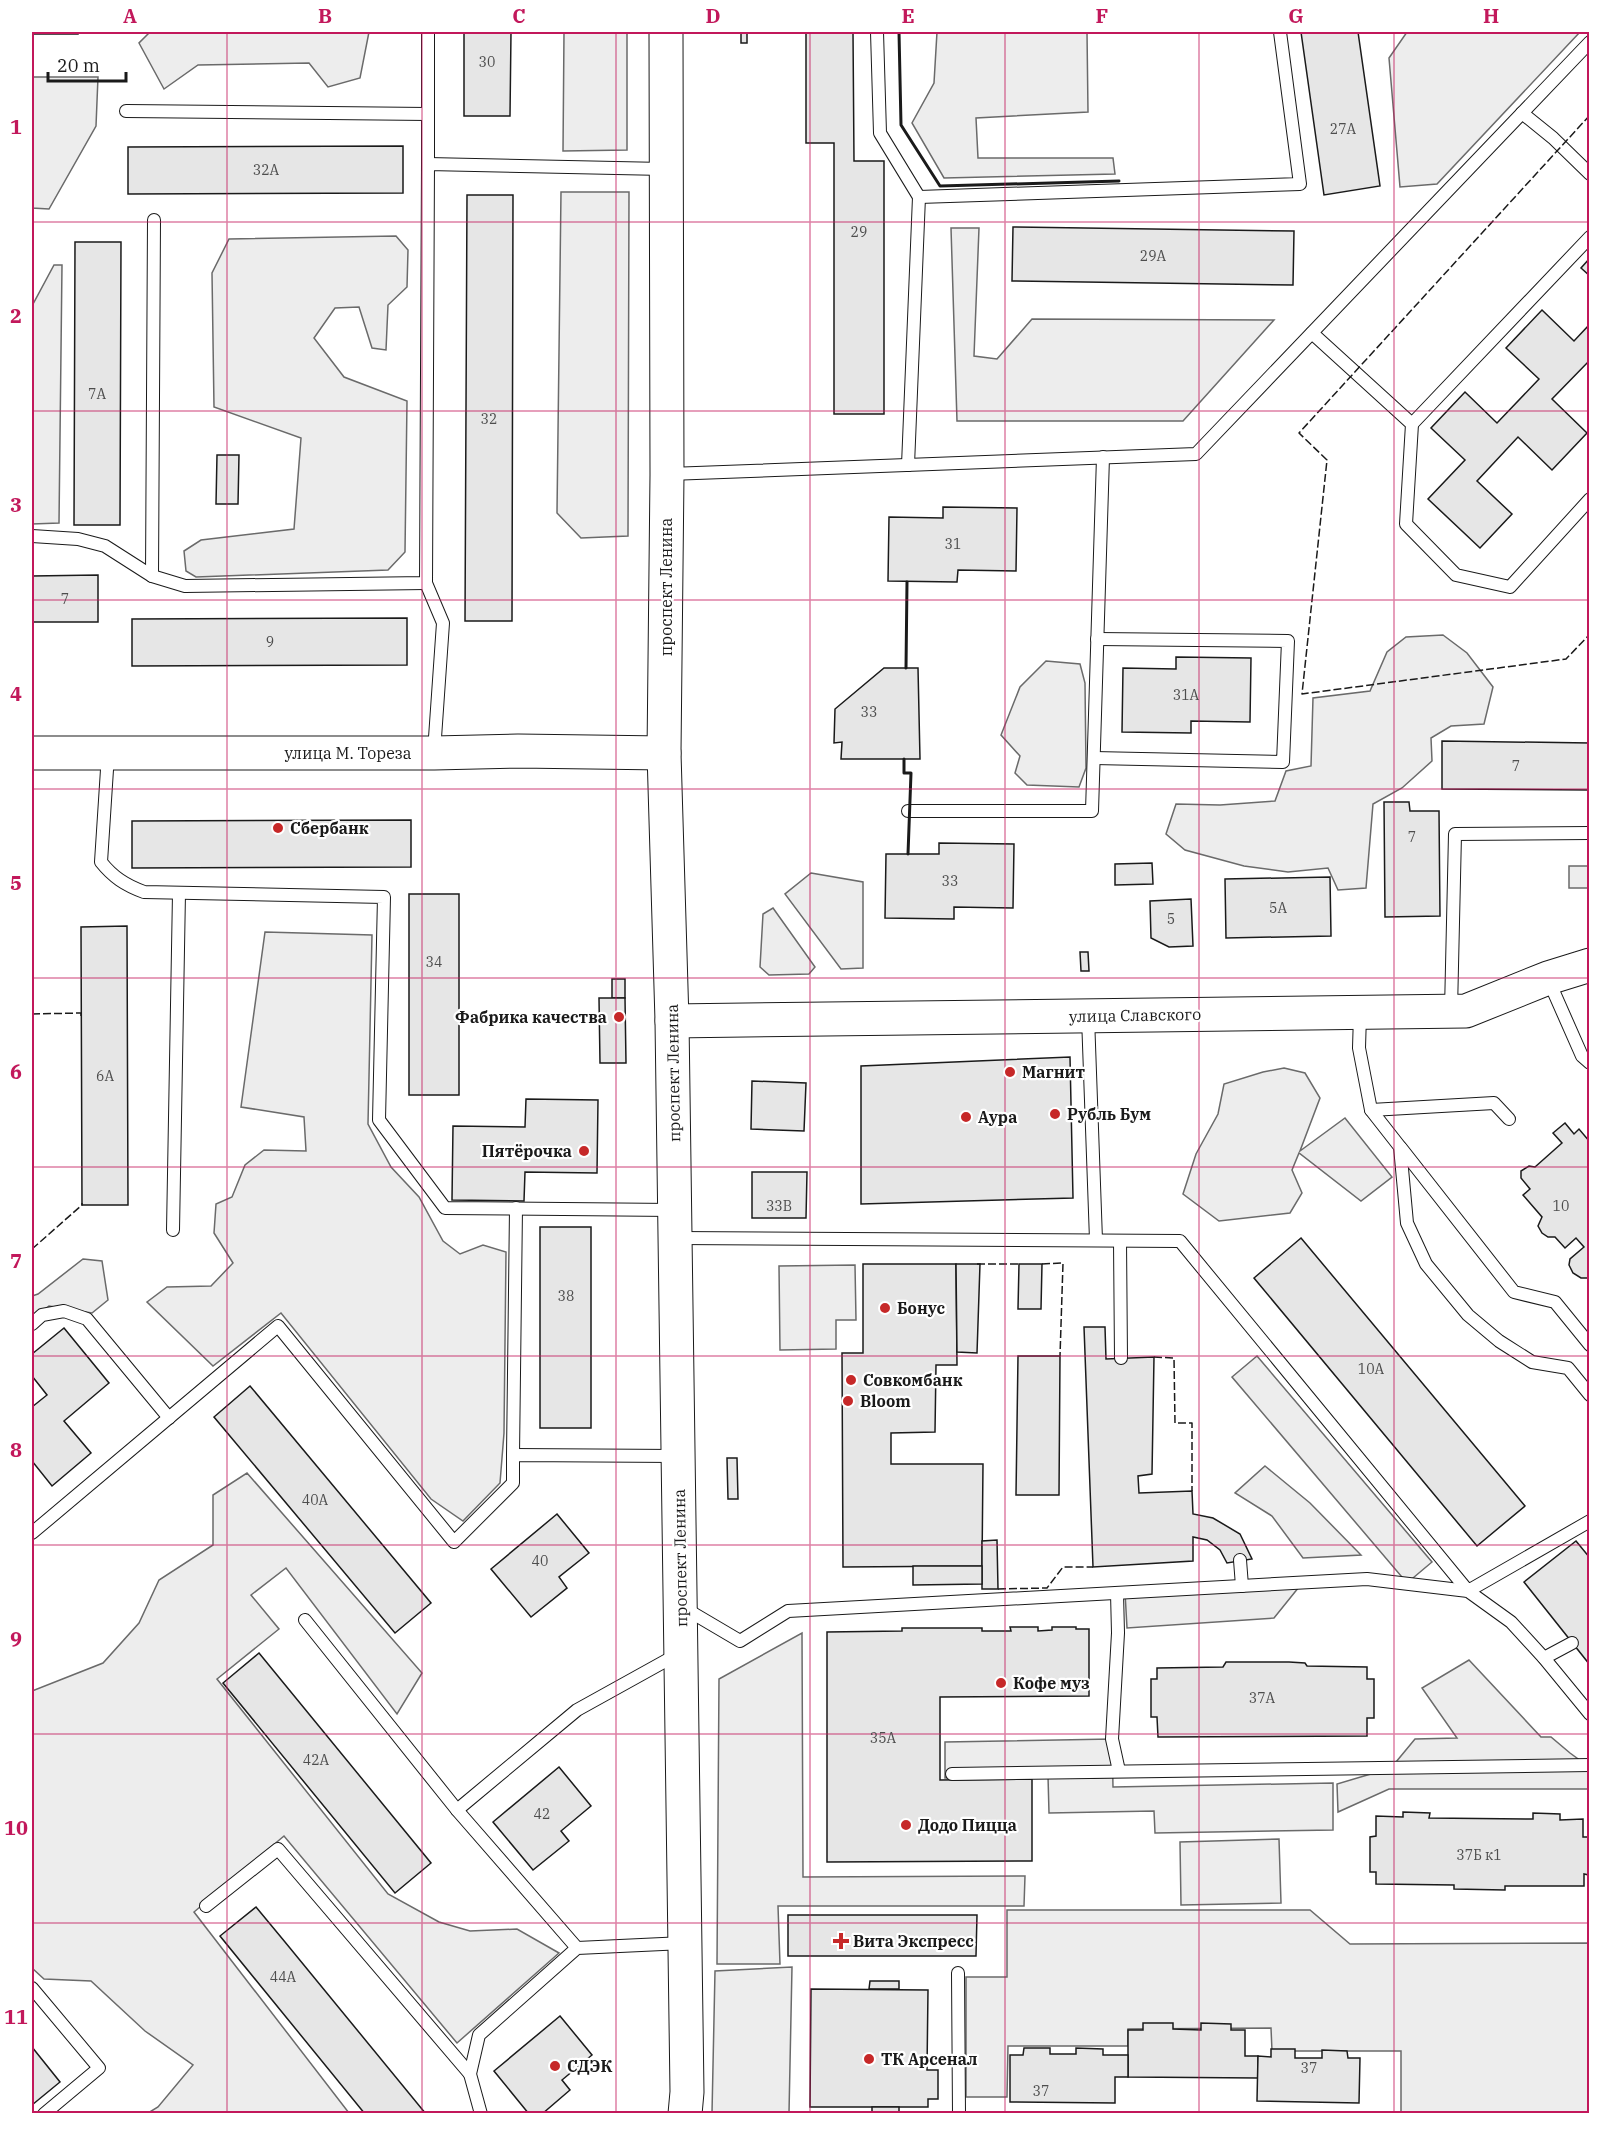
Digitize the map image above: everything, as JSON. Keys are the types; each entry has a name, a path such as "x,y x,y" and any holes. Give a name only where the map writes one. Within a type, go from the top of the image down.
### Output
{"main road":[{"name":"проспект Ленина","path":"666,32 667,475 664,753 672,1021 682,1652 687,2092 685,2114"},
{"name":"улица М. Тореза","path":"32,753 518,751 664,753"},
{"name":"улица Славского","path":"672,1021 1466,1011 1548,978 1590,965"}],"lane":[{"path":"428,32 426,583 443,623 434,753"},
{"path":"877,32 880,133 919,197 908,465"},
{"path":"919,197 1300,184 1280,32"},
{"path":"667,475 1196,454 1590,42"},
{"path":"126,111 428,114"},
{"path":"1522,113 1553,138 1590,174"},
{"path":"428,164 666,170"},
{"path":"152,576 154,220"},
{"path":"1590,237 1412,424 1406,524 1456,575 1510,587 1590,499"},
{"path":"1312,333 1412,424"},
{"path":"908,811 1092,812 1103,458"},
{"path":"32,536 78,538 105,546 152,576 185,586 426,583"},
{"path":"1094,758 1283,762 1288,641 1097,639"},
{"path":"108,753 101,862 112,876 127,885 144,892 384,897 379,1120 445,1208 516,1208 675,1224 1120,1241 1180,1241 1468,1591 1511,1622 1590,1714"},
{"path":"1451,1011 1455,834 1590,833"},
{"path":"173,1230 179,893"},
{"path":"1548,978 1582,1056 1590,1063"},
{"path":"1360,1012 1359,1048 1371,1110 1514,1292 1555,1302 1590,1345"},
{"path":"1088,1016 1096,1240"},
{"path":"1371,1110 1494,1103 1509,1119"},
{"path":"1400,1147 1407,1223 1426,1264 1468,1315 1499,1341 1532,1362 1568,1368 1590,1395"},
{"path":"32,1533 278,1326 454,1542 513,1483 516,1208"},
{"path":"1120,1241 1120,1358"},
{"path":"32,1324 42,1316 64,1311 87,1320 169,1418"},
{"path":"513,1455 678,1456"},
{"path":"681,1605 740,1641 788,1611 1367,1579 1468,1591 1590,1521"},
{"path":"1240,1560 1242,1586"},
{"path":"1117,1593 1118,1633 1112,1738 1119,1771"},
{"path":"305,1620 457,1810 577,1948"},
{"path":"1544,1658 1572,1644"},
{"path":"457,1810 577,1710 682,1652"},
{"path":"952,1774 1590,1765"},
{"path":"206,1906 278,1849 470,2074 482,2114"},
{"path":"470,2074 479,2035 577,1948 685,1943"},
{"path":"958,1973 959,2114"},
{"path":"32,1988 99,2068 44,2114"}],"shaded area":[{"path":"150,32 369,32 360,78 328,87 309,63 198,65 164,89 139,43"},
{"path":"564,32 627,32 627,150 563,151"},
{"path":"937,32 1087,32 1088,112 976,118 978,158 1113,158 1115,174 944,178 912,123 934,83"},
{"path":"1407,32 1580,32 1437,184 1400,187 1389,58"},
{"path":"32,77 98,77 96,126 49,209 32,208"},
{"path":"561,192 629,192 628,536 581,538 557,513"},
{"path":"951,228 979,228 974,356 997,359 1032,319 1274,320 1183,421 957,421"},
{"path":"396,236 408,250 407,287 388,305 386,350 372,348 359,307 335,308 314,338 344,377 407,401 405,552 388,570 196,577 186,571 184,551 201,540 294,529 301,438 214,407 212,273 229,239"},
{"path":"54,265 62,265 59,523 32,524 32,306"},
{"path":"1443,635 1467,653 1493,687 1484,724 1451,726 1431,738 1432,761 1402,788 1373,804 1366,888 1338,890 1328,868 1288,872 1244,866 1185,850 1166,834 1176,804 1220,805 1275,801 1286,771 1311,766 1313,698 1370,691 1387,652 1406,637"},
{"path":"1046,661 1080,664 1085,683 1086,768 1079,787 1027,785 1015,773 1020,756 1001,735 1020,687"},
{"path":"1569,866 1589,866 1589,888 1569,888"},
{"path":"811,873 863,882 863,968 841,969 785,894"},
{"path":"773,908 815,967 809,974 769,975 760,967 763,914"},
{"path":"265,932 372,935 368,1124 391,1167 419,1197 443,1241 460,1254 483,1245 506,1252 504,1433 500,1483 463,1521 431,1499 281,1313 213,1366 147,1302 167,1287 211,1286 233,1263 214,1233 216,1204 232,1197 245,1165 264,1150 306,1151 304,1117 241,1107"},
{"path":"1284,1068 1305,1073 1320,1098 1300,1151 1345,1118 1392,1177 1361,1201 1299,1153 1292,1170 1302,1193 1290,1213 1219,1221 1183,1194 1196,1154 1218,1114 1224,1084"},
{"path":"83,1259 102,1261 108,1300 92,1313 49,1306 32,1319 32,1296 38,1294"},
{"path":"855,1265 856,1320 836,1320 836,1349 780,1350 779,1266"},
{"path":"1257,1356 1432,1562 1407,1583 1232,1377"},
{"path":"1265,1466 1310,1503 1361,1555 1303,1558 1272,1516 1235,1493"},
{"path":"247,1473 422,1673 397,1714 286,1568 251,1595 279,1629 217,1679 388,1894 439,1922 470,1931 517,1929 559,1953 457,2043 284,1836 194,1912 349,2113 148,2113 158,2107 193,2065 145,2031 91,1981 44,1979 32,1968 32,1691 103,1663 139,1623 159,1580 213,1545 213,1495"},
{"path":"1303,1582 1274,1618 1127,1628 1125,1592"},
{"path":"802,1633 803,1877 1025,1876 1024,1906 778,1906 780,1964 717,1964 719,1679"},
{"path":"1469,1660 1541,1737 1551,1737 1589,1767 1589,1789 1389,1789 1338,1812 1337,1784 1391,1768 1415,1739 1457,1738 1422,1688"},
{"path":"1112,1739 1113,1787 1333,1783 1333,1830 1155,1833 1154,1811 1049,1813 1048,1776 945,1778 945,1742"},
{"path":"1279,1839 1281,1903 1181,1905 1180,1842"},
{"path":"1007,1910 1310,1910 1350,1944 1589,1943 1589,2113 1401,2113 1401,2051 1272,2051 1271,2028 1128,2029 1128,2046 1008,2046 1007,2097 966,2097 966,1977 1007,1977"},
{"path":"792,1967 789,2113 712,2113 715,1971"}],"building":[{"path":"32,32 78,32 78,34 32,34"},
{"path":"464,32 511,32 510,116 464,116"},
{"path":"741,32 747,32 747,43 741,43"},
{"path":"806,32 853,32 854,161 884,161 884,414 834,414 834,143 806,143"},
{"path":"1301,32 1358,32 1380,186 1324,195"},
{"path":"403,146 403,193 128,194 128,147"},
{"path":"467,195 513,195 512,621 465,621"},
{"path":"1013,227 1294,231 1293,285 1012,281"},
{"path":"75,242 121,242 120,525 74,525"},
{"path":"1590,258 1590,276 1581,268"},
{"path":"1542,310 1574,341 1590,324 1590,360 1552,399 1587,433 1552,470 1518,437 1477,481 1512,514 1480,548 1428,499 1465,460 1431,428 1465,392 1497,423 1539,379 1506,348"},
{"path":"217,455 239,455 238,504 216,504"},
{"path":"943,507 1017,508 1016,571 958,570 957,582 888,581 889,517 943,518"},
{"path":"98,575 98,622 32,622 32,576"},
{"path":"407,618 407,665 132,666 132,619"},
{"path":"1176,657 1251,658 1250,722 1191,721 1191,733 1122,732 1123,668 1176,669"},
{"path":"884,668 918,668 920,759 841,759 842,742 834,743 835,709"},
{"path":"1442,741 1590,743 1590,790 1442,789"},
{"path":"1384,802 1409,802 1410,811 1439,811 1440,916 1385,917"},
{"path":"411,820 411,867 132,868 132,821"},
{"path":"939,843 1014,844 1013,908 954,907 954,919 885,918 886,854 939,854"},
{"path":"1152,863 1153,884 1115,885 1115,864"},
{"path":"1330,877 1331,936 1226,938 1225,879"},
{"path":"409,894 459,894 459,1095 409,1095"},
{"path":"1191,899 1193,946 1169,947 1151,938 1150,901"},
{"path":"127,926 128,1205 82,1205 81,927"},
{"path":"1080,952 1088,952 1089,971 1081,971"},
{"path":"612,979 625,979 625,998 612,998"},
{"path":"599,998 625,998 626,1063 600,1063"},
{"name":"Аура","path":"1070,1057 1073,1198 861,1204 861,1066"},
{"path":"752,1081 806,1083 804,1131 751,1129"},
{"path":"526,1099 598,1100 597,1173 525,1172 524,1201 452,1200 453,1126 525,1127"},
{"path":"1565,1123 1574,1134 1579,1129 1590,1142 1590,1278 1581,1278 1573,1273 1569,1265 1570,1259 1584,1247 1576,1238 1565,1248 1555,1237 1548,1237 1542,1233 1538,1226 1542,1217 1523,1195 1530,1189 1521,1178 1521,1171 1529,1166 1535,1167 1562,1143 1553,1133"},
{"path":"752,1172 807,1172 806,1218 752,1218"},
{"path":"540,1227 591,1227 591,1428 540,1428"},
{"path":"1301,1238 1525,1506 1477,1546 1254,1278"},
{"path":"863,1264 956,1264 957,1365 936,1365 935,1432 891,1433 891,1464 983,1464 982,1566 843,1567 842,1353 863,1353"},
{"path":"956,1264 980,1264 977,1353 957,1352"},
{"path":"1019,1264 1042,1264 1041,1309 1018,1309"},
{"path":"1084,1327 1105,1327 1106,1359 1154,1357 1152,1474 1138,1476 1139,1493 1192,1491 1193,1514 1213,1518 1240,1534 1252,1559 1227,1563 1220,1550 1207,1540 1193,1537 1193,1561 1093,1567"},
{"path":"64,1328 109,1383 64,1421 91,1453 52,1486 32,1461 32,1407 47,1395 32,1376 32,1354"},
{"path":"1018,1356 1060,1356 1059,1495 1016,1495"},
{"path":"250,1386 431,1603 395,1633 214,1417"},
{"path":"727,1458 737,1458 738,1499 728,1499"},
{"path":"557,1514 589,1553 559,1577 567,1588 531,1617 491,1569"},
{"path":"997,1540 998,1589 982,1589 982,1541"},
{"path":"1576,1541 1590,1558 1590,1665 1524,1582"},
{"path":"913,1566 982,1566 982,1584 913,1585"},
{"path":"1010,1627 1038,1627 1038,1631 1052,1630 1052,1627 1089,1629 1089,1696 940,1697 940,1780 1032,1779 1032,1861 827,1862 827,1632 902,1631 902,1628 982,1628 982,1631 1011,1631"},
{"path":"259,1653 431,1863 395,1893 223,1683"},
{"path":"1226,1662 1289,1662 1305,1663 1307,1666 1367,1667 1367,1679 1374,1679 1374,1718 1367,1718 1367,1736 1158,1737 1157,1717 1151,1717 1151,1679 1157,1679 1157,1668 1223,1667"},
{"path":"559,1767 591,1806 561,1831 569,1841 533,1870 493,1822"},
{"path":"1403,1812 1430,1813 1429,1818 1533,1819 1533,1813 1560,1814 1560,1820 1583,1819 1583,1837 1589,1837 1589,1875 1584,1874 1584,1886 1505,1886 1505,1890 1454,1889 1454,1885 1376,1884 1376,1872 1370,1872 1370,1837 1376,1836 1376,1816 1403,1817"},
{"path":"256,1907 426,2114 365,2114 220,1936"},
{"path":"788,1915 977,1915 976,1956 788,1956"},
{"path":"870,1981 899,1981 899,1989 869,1989"},
{"name":"ТК Арсенал","path":"811,1989 928,1990 927,2070 938,2070 938,2099 928,2099 928,2107 810,2107"},
{"path":"560,2016 592,2055 562,2080 570,2090 542,2114 529,2114 494,2071"},
{"path":"1143,2023 1173,2023 1173,2029 1201,2030 1201,2023 1231,2024 1231,2030 1245,2030 1245,2056 1258,2056 1258,2078 1128,2077 1128,2030 1143,2030"},
{"path":"32,2047 60,2082 32,2105"},
{"path":"1024,2048 1050,2048 1050,2054 1076,2054 1076,2048 1103,2049 1103,2055 1128,2055 1128,2077 1115,2077 1115,2103 1010,2102 1010,2055 1023,2055"},
{"path":"1271,2049 1295,2049 1295,2058 1322,2058 1322,2050 1347,2051 1348,2058 1360,2058 1359,2103 1257,2101 1258,2056 1271,2057"},
{"path":"872,2107 899,2107 899,2114 872,2114"}],"fence":[{"path":"1590,115 1299,433 1327,460 1302,694 1566,659 1590,634"},
{"path":"32,1014 81,1013 81,1017"},
{"path":"32,1249 82,1203"},
{"path":"1042,1264 1063,1263 1060,1356"},
{"path":"977,1264 1019,1264"},
{"path":"1154,1357 1174,1358 1175,1423 1192,1423 1192,1491"},
{"path":"998,1589 1047,1588 1063,1567 1093,1567"}],"wall":[{"path":"899,32 901,125 940,186 1119,181"},
{"path":"906,668 907,582"},
{"path":"904,759 904,773 911,773 908,854"}],"place":[{"name":"Сбербанк","path":"278,828"},
{"name":"Фабрика качества","path":"619,1017"},
{"name":"Магнит","path":"1010,1072"},
{"name":"Рубль Бум","path":"1055,1114"},
{"name":"Аура","path":"966,1117"},
{"name":"Пятёрочка","path":"584,1151"},
{"name":"Бонус","path":"885,1308"},
{"name":"Совкомбанк","path":"851,1380"},
{"name":"Bloom","path":"848,1401"},
{"name":"Кофе муз","path":"1001,1683"},
{"name":"Додо Пицца","path":"906,1825"},
{"name":"Вита Экспресс","path":"841,1941"},
{"name":"ТК Арсенал","path":"869,2059"},
{"name":"СДЭК","path":"555,2066"}]}
